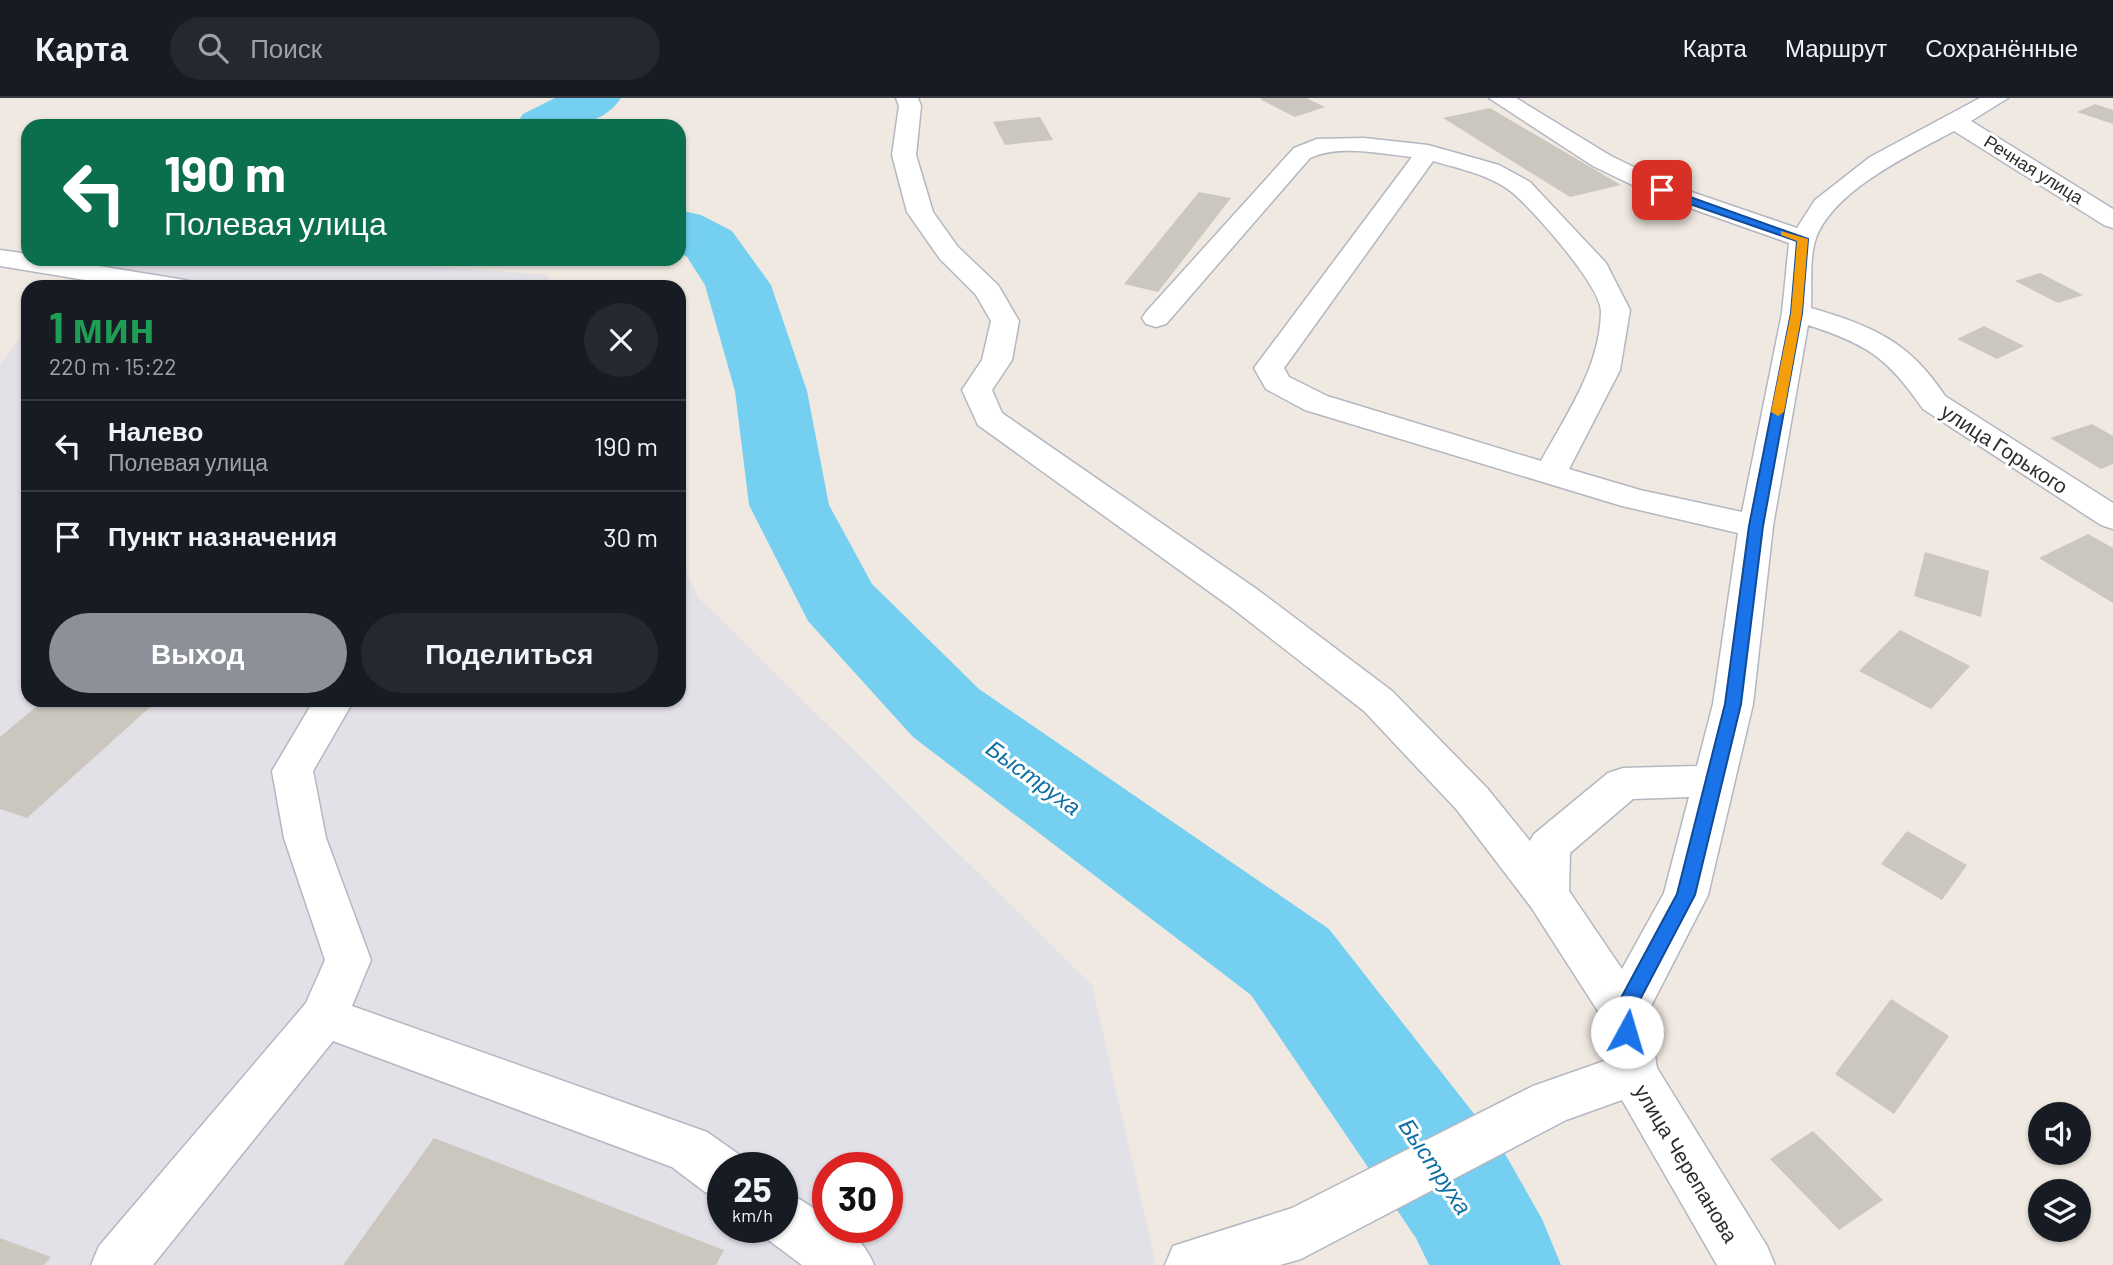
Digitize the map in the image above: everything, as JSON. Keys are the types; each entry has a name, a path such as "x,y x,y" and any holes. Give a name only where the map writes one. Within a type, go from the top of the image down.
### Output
{"street":[{"path":"907,98 910,106 904,155 920,212 949,253 988,291 1005,321 997,360 977,390 989,418 1245,598 1378,701 1472,799 1547,894 1624,1011 1686,895 1733,704 1756,526 1796,313 1803,239 1824,205 1879,162 1997,98"},
{"path":"1500,98 1602,162 1662,190 1803,239"},
{"name":"Речная улица","path":"1953,120 2113,219"},
{"path":"1156,318 1302,153 1317,146 1364,145 1428,152 1490,170 1521,187 1596,269 1616,310 1605,370 1550,475"},
{"path":"1428,152 1269,368 1277,383 1316,403 1550,475 1634,499 1756,526"},
{"path":"0,258 21,261"},
{"path":"49,266 136,280"},
{"name":"улица Горького","path":"1796,313 1842,326 1890,348 1920,377 1934,402 2113,518"},
{"path":"118,1265 324,1017 348,960 305,838 292,771 330,707"},
{"path":"1547,894 1549,846 1623,784 1714,781"},
{"name":"улица Черепанова","path":"1624,1011 1633,1074 1748,1265"},
{"path":"324,1017 689,1149 707,1162"},
{"path":"1215,1262 1301,1232 1551,1102 1633,1074"},
{"path":"798,1230 847,1265"}],"shaded area":[{"path":"78,266 426,266 547,275 550,280 66,280"},
{"path":"21,337 21,707 686,707 686,572 698,597 1092,985 1156,1265 0,1265 0,364"}],"building":[{"path":"1306,98 1325,107 1295,117 1260,99"},
{"path":"2095,104 2113,110 2113,124 2077,112"},
{"path":"1490,108 1621,185 1570,197 1443,118"},
{"path":"1040,117 1053,140 1005,145 993,122"},
{"path":"1199,192 1231,198 1158,292 1124,284"},
{"path":"2040,273 2083,295 2058,303 2015,281"},
{"path":"1984,326 2024,346 1997,359 1957,339"},
{"path":"2092,424 2113,436 2113,464 2101,469 2050,438"},
{"path":"2088,534 2113,548 2113,603 2039,558"},
{"path":"1925,552 1989,571 1981,617 1914,596"},
{"path":"1900,630 1970,666 1931,709 1859,671"},
{"path":"36,707 150,707 27,818 0,809 0,737"},
{"path":"1907,831 1967,865 1942,900 1881,864"},
{"path":"1891,999 1949,1036 1894,1114 1835,1074"},
{"path":"1813,1131 1883,1200 1839,1230 1770,1159"},
{"path":"434,1138 724,1250 716,1265 343,1265"},
{"path":"0,1238 51,1257 44,1265 0,1265"}],"waterway":[{"name":"Быструха","path":"555,119 595,98"},
{"name":"Быструха","path":"686,232 710,244 738,285 771,391 789,505 838,601 946,713 1290,962 1460,1195 1496,1265"}],"slow traffic":[{"path":"1778,412 1796,313 1803,239 1785,233"}],"route":[{"path":"1627,1032 1624,1011 1686,895 1733,704 1756,526 1796,313 1803,239 1662,190"}]}
